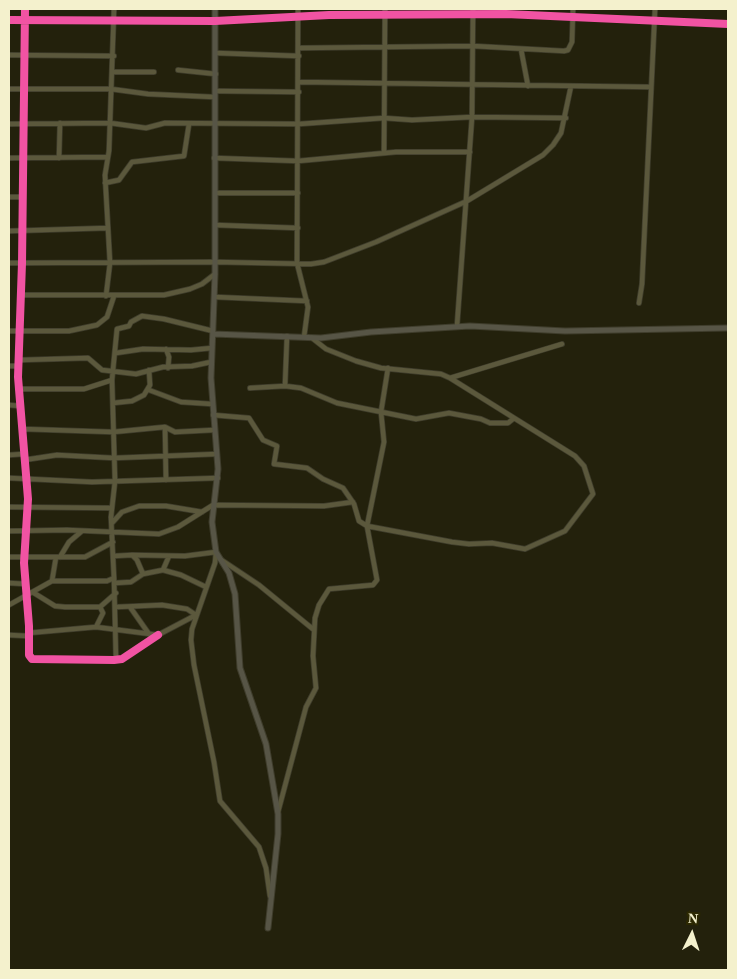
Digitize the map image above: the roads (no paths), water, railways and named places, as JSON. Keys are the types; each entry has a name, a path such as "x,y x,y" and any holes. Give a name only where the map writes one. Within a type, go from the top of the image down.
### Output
{"main road":[{"path":"216,9 215,297 211,362 212,404 218,478 212,522 216,552 229,573 235,594 240,668 266,744 278,814 278,834 268,928"},
{"path":"213,332 310,337 456,326 565,331 728,328"}],"street":[{"path":"25,9 23,231 18,389 26,479 27,506 24,557 29,655 32,659 122,659 158,635 196,615"},
{"path":"106,296 110,263 105,183 114,56 114,9"},
{"path":"298,9 297,263 307,301 308,314 304,337"},
{"path":"299,48 473,46 568,50 572,42 573,9"},
{"path":"639,303 642,284 655,9"},
{"path":"9,20 215,21 385,12 473,12 728,24"},
{"path":"384,153 385,12"},
{"path":"456,326 472,117 473,12"},
{"path":"521,49 528,86"},
{"path":"216,53 299,56"},
{"path":"9,55 114,56"},
{"path":"178,70 216,74"},
{"path":"113,72 154,72"},
{"path":"299,82 651,87"},
{"path":"9,263 318,263 339,256 466,201 542,155 553,145 566,118 571,86"},
{"path":"9,89 111,89 148,94 299,92"},
{"path":"9,124 110,123 146,128 162,123 298,124 384,118 412,120 472,117 566,118"},
{"path":"59,158 60,123"},
{"path":"105,183 118,180 132,162 184,156 189,124"},
{"path":"214,158 298,161 384,153 470,152"},
{"path":"9,158 108,157"},
{"path":"214,192 298,193"},
{"path":"9,197 23,197"},
{"path":"215,225 298,228"},
{"path":"9,231 108,228"},
{"path":"21,295 114,296 179,292 202,284 215,274"},
{"path":"9,331 69,331 97,324 108,317 114,296"},
{"path":"215,297 307,301"},
{"path":"116,660 116,593 111,508 115,481 112,432 112,380 117,329 129,326 142,316 164,319 213,332"},
{"path":"285,386 287,336"},
{"path":"213,416 249,418 263,440 277,446 274,464 307,468 323,479 343,488 353,502 359,521 367,526 452,542 469,544 492,543 525,549 565,531 593,494 584,466 576,456 513,419 450,378 441,374 388,368 344,357 326,349 310,337"},
{"path":"450,378 562,344"},
{"path":"116,353 143,349 191,350 212,348"},
{"path":"166,349 169,357 168,368"},
{"path":"20,360 88,358 102,370 136,374 148,370 211,362"},
{"path":"9,366 18,366"},
{"path":"278,814 306,707 316,688 313,656 314,630 319,605 329,589 372,585 377,580 367,526 384,442 381,412 388,368"},
{"path":"148,370 149,390"},
{"path":"18,389 84,389 112,380"},
{"path":"250,388 285,386 301,388 338,403 416,419 449,414 490,423 508,423 513,419"},
{"path":"149,390 181,402 212,404"},
{"path":"113,403 139,398 149,390"},
{"path":"9,405 20,406"},
{"path":"23,429 112,432 165,427 175,432 214,430"},
{"path":"165,427 166,480"},
{"path":"9,454 23,454"},
{"path":"24,460 57,455 114,458 217,454"},
{"path":"9,478 115,481 218,478"},
{"path":"9,531 159,534 178,527 213,505 324,506 353,502"},
{"path":"112,522 122,512 139,506 166,506 202,512"},
{"path":"9,507 111,508"},
{"path":"52,582 58,557 69,542 82,531"},
{"path":"9,557 85,557 113,542"},
{"path":"114,556 201,555 216,552 215,563 196,615 191,640 220,801 259,847 266,868 270,896"},
{"path":"132,555 137,560 143,574"},
{"path":"163,570 169,556"},
{"path":"219,558 259,585 314,630"},
{"path":"9,605 52,582 115,580 131,582 143,574 163,570 181,575 206,587"},
{"path":"9,583 26,584"},
{"path":"34,593 60,607 100,607 116,593"},
{"path":"116,607 167,606 186,609 196,615"},
{"path":"96,627 103,613 100,607"},
{"path":"130,607 148,634"},
{"path":"9,635 96,627 158,635"}]}
